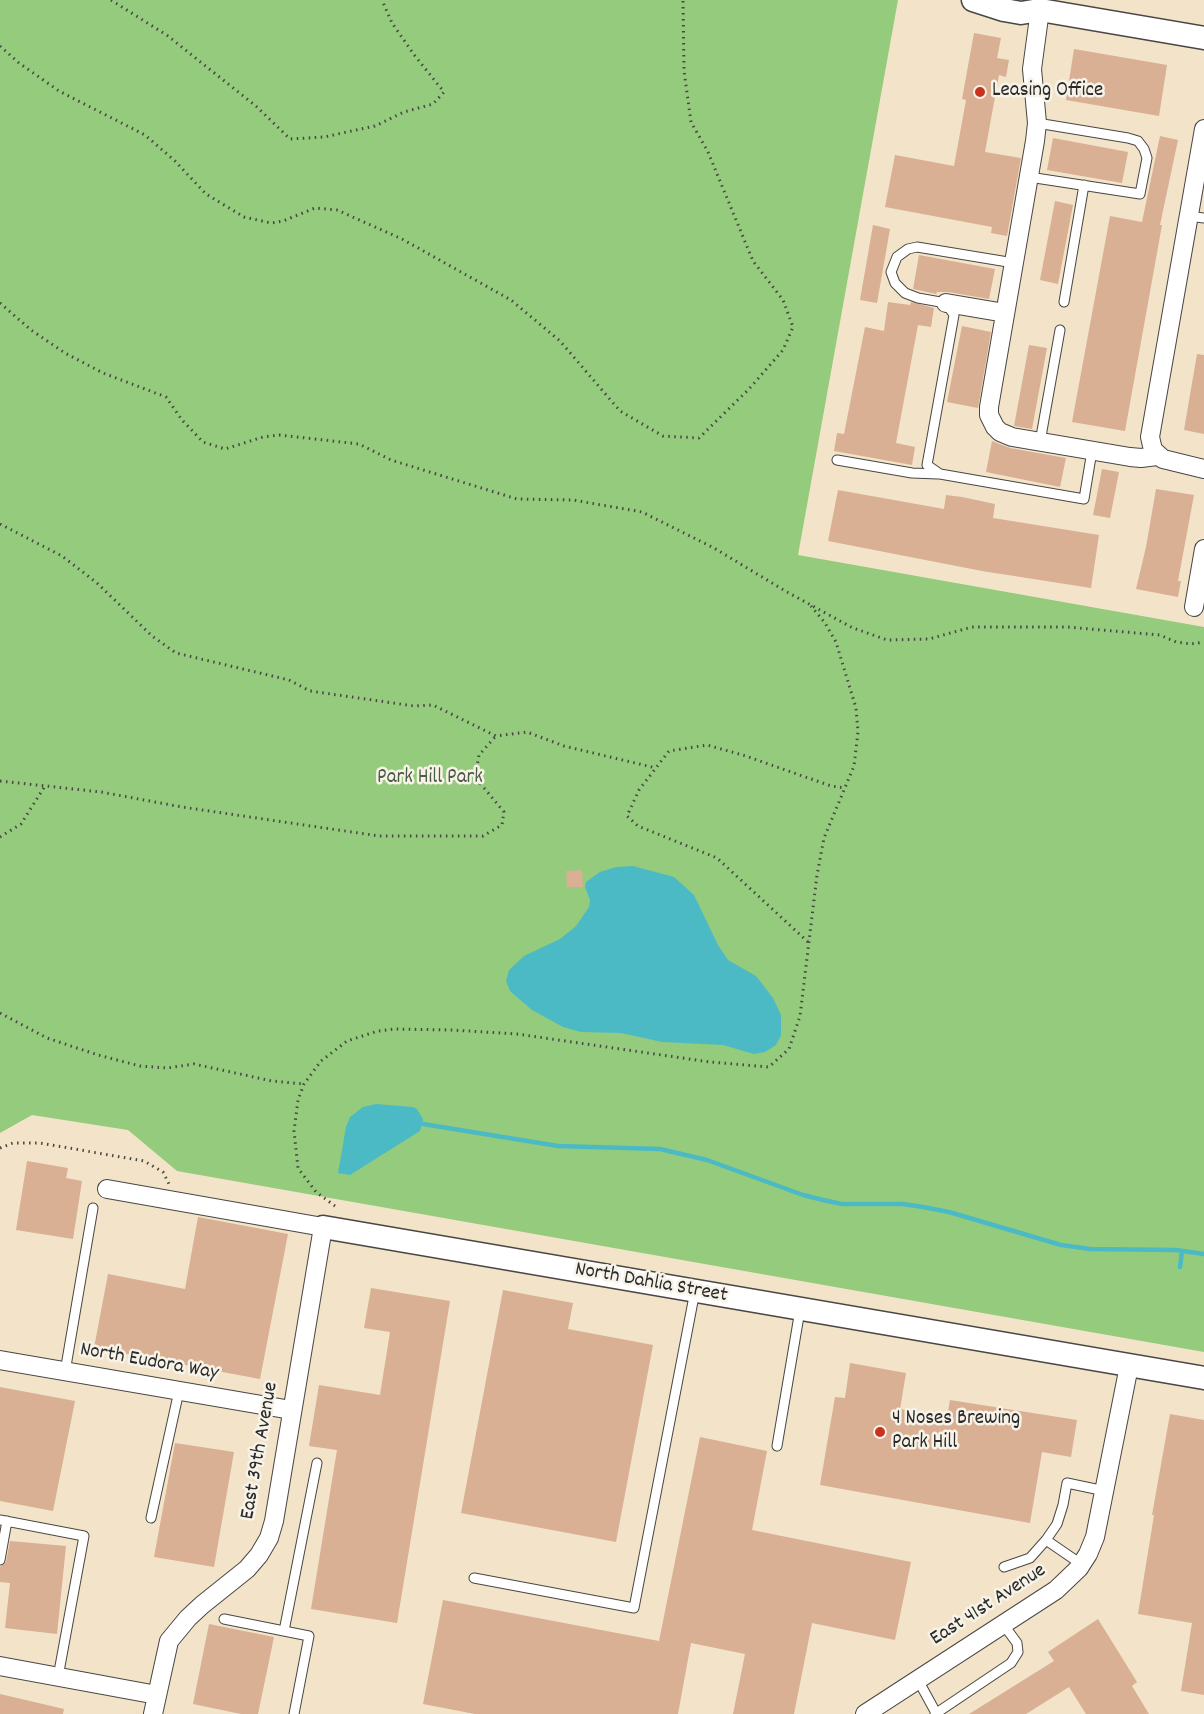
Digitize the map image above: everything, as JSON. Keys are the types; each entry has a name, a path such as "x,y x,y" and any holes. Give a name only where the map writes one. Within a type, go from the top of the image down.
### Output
{"street":[{"path":"973,0 1004,10 1021,12 1033,5 1204,38"},
{"path":"1033,5 1032,69 1037,123 989,407 991,421 1000,432 1006,435 1141,458 1157,456 1172,463 1204,469"},
{"path":"1157,456 1151,444 1150,429 1196,217 1204,129"},
{"path":"946,303 1005,313"},
{"path":"1194,607 1204,551"},
{"name":"North Dahlia Street","path":"107,1189 1201,1379"},
{"name":"East 39th Avenue","path":"153,1714 169,1641 202,1605 247,1569 269,1538 274,1521 323,1227"},
{"name":"North Eudora Way","path":"0,1360 291,1410"},
{"name":"East 41st Avenue","path":"865,1714 1056,1590 1081,1564 1095,1538 1129,1366"},
{"path":"0,1666 157,1695"}],"lane":[{"path":"1029,177 1140,194 1147,158 1138,141 1037,123"},
{"path":"1064,302 1084,185"},
{"path":"940,474 927,465 954,315 946,303 905,293 895,283 891,272 897,258 908,249 917,247 1014,263"},
{"path":"1040,442 1060,330"},
{"path":"837,460 912,473 940,474 1084,499 1092,451"},
{"path":"65,1372 93,1208"},
{"path":"474,1578 634,1608 695,1291"},
{"path":"777,1446 800,1310"},
{"path":"151,1518 179,1391"},
{"path":"284,1631 317,1463"},
{"path":"1004,1568 1030,1557 1046,1540 1057,1524 1064,1505 1067,1483 1105,1491"},
{"path":"0,1560 3,1521 84,1536 58,1677"},
{"path":"1046,1540 1081,1564"},
{"path":"224,1619 309,1636 294,1714"},
{"path":"918,1680 936,1714 1011,1663 1018,1652 1017,1643 1003,1624"}],"path":[{"path":"111,0 168,36 257,107 290,139 324,137 375,126 404,112 434,104 444,92 392,23 382,0"},
{"path":"0,46 19,63 59,91 145,135 175,161 206,194 244,217 271,223 283,221 315,208 337,210 402,239 511,300 560,341 620,411 663,436 699,438 783,350 793,327 783,300 753,261 708,152 691,122 684,71 683,0"},
{"path":"0,303 31,330 65,353 103,373 166,398 182,420 203,442 225,449 263,437 279,435 359,444 391,460 517,499 573,500 642,512 714,548 853,628 887,640 929,639 972,627 1067,627 1160,635 1176,642 1191,644 1204,642"},
{"path":"0,524 62,556 97,583 152,636 176,653 289,680 310,691 414,706 433,705 496,736 527,732 564,746 656,768"},
{"path":"335,1206 316,1192 298,1168 294,1131 298,1100 304,1084 321,1061 347,1041 378,1030 517,1034 710,1062 769,1067 789,1049 800,1016 817,875 824,838 854,766 858,732 856,708 836,642 825,623 809,604"},
{"path":"0,781 101,792 296,825 379,836 483,836 502,825 504,812 475,777 479,755 496,736"},
{"path":"808,942 717,858 638,826 627,816 639,790 669,752 707,745 831,786 846,788"},
{"path":"0,837 21,824 45,786"},
{"path":"0,1013 47,1038 140,1066 167,1068 194,1064 272,1081 304,1084"},
{"path":"0,1148 13,1143 40,1143 144,1161 163,1172 177,1201"}],"green space":[{"name":"Park Hill Park","path":"0,0 898,0 798,555 1204,627 1204,1352 177,1171 128,1130 32,1115 0,1133"}],"water":[{"path":"633,866 674,877 694,895 718,945 728,960 756,976 773,998 781,1015 781,1035 776,1045 765,1052 754,1054 723,1045 662,1042 621,1033 581,1032 563,1027 532,1010 510,991 506,981 509,970 524,956 560,939 576,926 589,907 590,900 585,887 586,882 600,872 616,867"},
{"path":"376,1104 417,1109 423,1119 420,1131 350,1175 338,1173 346,1127 350,1117 363,1107"}],"building":[{"path":"974,33 1001,38 997,58 1009,60 1006,77 999,75 985,152 1021,158 1007,236 991,233 992,227 885,207 895,155 954,166 966,100 962,99"},
{"path":"1074,49 1167,65 1159,116 1066,100"},
{"path":"1160,136 1178,140 1160,225 1162,225 1125,431 1072,422 1110,216 1142,222"},
{"path":"1053,138 1128,152 1122,183 1047,170"},
{"path":"1055,201 1073,205 1058,284 1040,280"},
{"path":"873,225 890,229 877,303 860,300"},
{"path":"919,255 995,269 989,299 948,292 937,292 936,294 913,289"},
{"path":"888,302 910,305 911,302 934,308 931,327 918,325 896,443 915,447 912,465 834,451 837,433 844,434 865,327 884,331"},
{"path":"962,326 991,332 978,408 947,402"},
{"path":"1029,345 1047,348 1032,429 1014,426"},
{"path":"1197,354 1204,355 1204,434 1184,430"},
{"path":"992,441 1010,448 1066,458 1060,487 986,472"},
{"path":"1102,469 1119,472 1110,518 1093,515"},
{"path":"1156,489 1194,495 1178,581 1181,581 1178,597 1136,589"},
{"path":"838,490 944,509 946,495 962,497 995,504 993,518 1099,535 1091,588 982,571 828,541"},
{"path":"582,870 583,887 567,887 566,871"},
{"path":"27,1161 68,1168 66,1178 82,1181 73,1239 16,1230"},
{"path":"198,1217 288,1234 260,1379 94,1348 108,1274 185,1289"},
{"path":"371,1288 450,1301 397,1623 311,1609 337,1450 309,1446 319,1385 380,1395 390,1332 364,1328"},
{"path":"503,1290 573,1303 568,1329 653,1345 616,1542 461,1513"},
{"path":"850,1363 906,1373 900,1409 947,1417 950,1400 1077,1420 1071,1457 1042,1452 1030,1523 820,1485 835,1397 845,1398"},
{"path":"0,1387 75,1401 53,1511 0,1501"},
{"path":"1170,1414 1204,1420 1204,1695 1181,1691 1192,1623 1138,1614 1154,1515 1152,1515"},
{"path":"700,1437 767,1451 752,1530 911,1562 895,1640 812,1623 794,1714 733,1714 745,1654 691,1643 678,1714 475,1714 423,1704 443,1600 659,1641"},
{"path":"175,1443 234,1452 214,1567 154,1557"},
{"path":"10,1541 66,1546 57,1634 5,1628 10,1583 0,1582 0,1567 6,1562"},
{"path":"1098,1619 1137,1682 1132,1686 1149,1714 1086,1714 1069,1687 1026,1714 969,1714 1054,1661 1048,1652"},
{"path":"209,1624 274,1637 258,1714 241,1714 193,1704"},
{"path":"0,1694 64,1709 63,1714 0,1714"}],"waterway":[{"path":"423,1124 558,1146 660,1149 707,1160 823,1200 842,1204 903,1204 923,1207 949,1212 1061,1245 1090,1249 1176,1250 1204,1254"},
{"path":"1180,1267 1182,1251"}],"place":[{"name":"Leasing Office","path":"980,92"},
{"name":"4 Noses Brewing Park Hill","path":"880,1432"}]}
